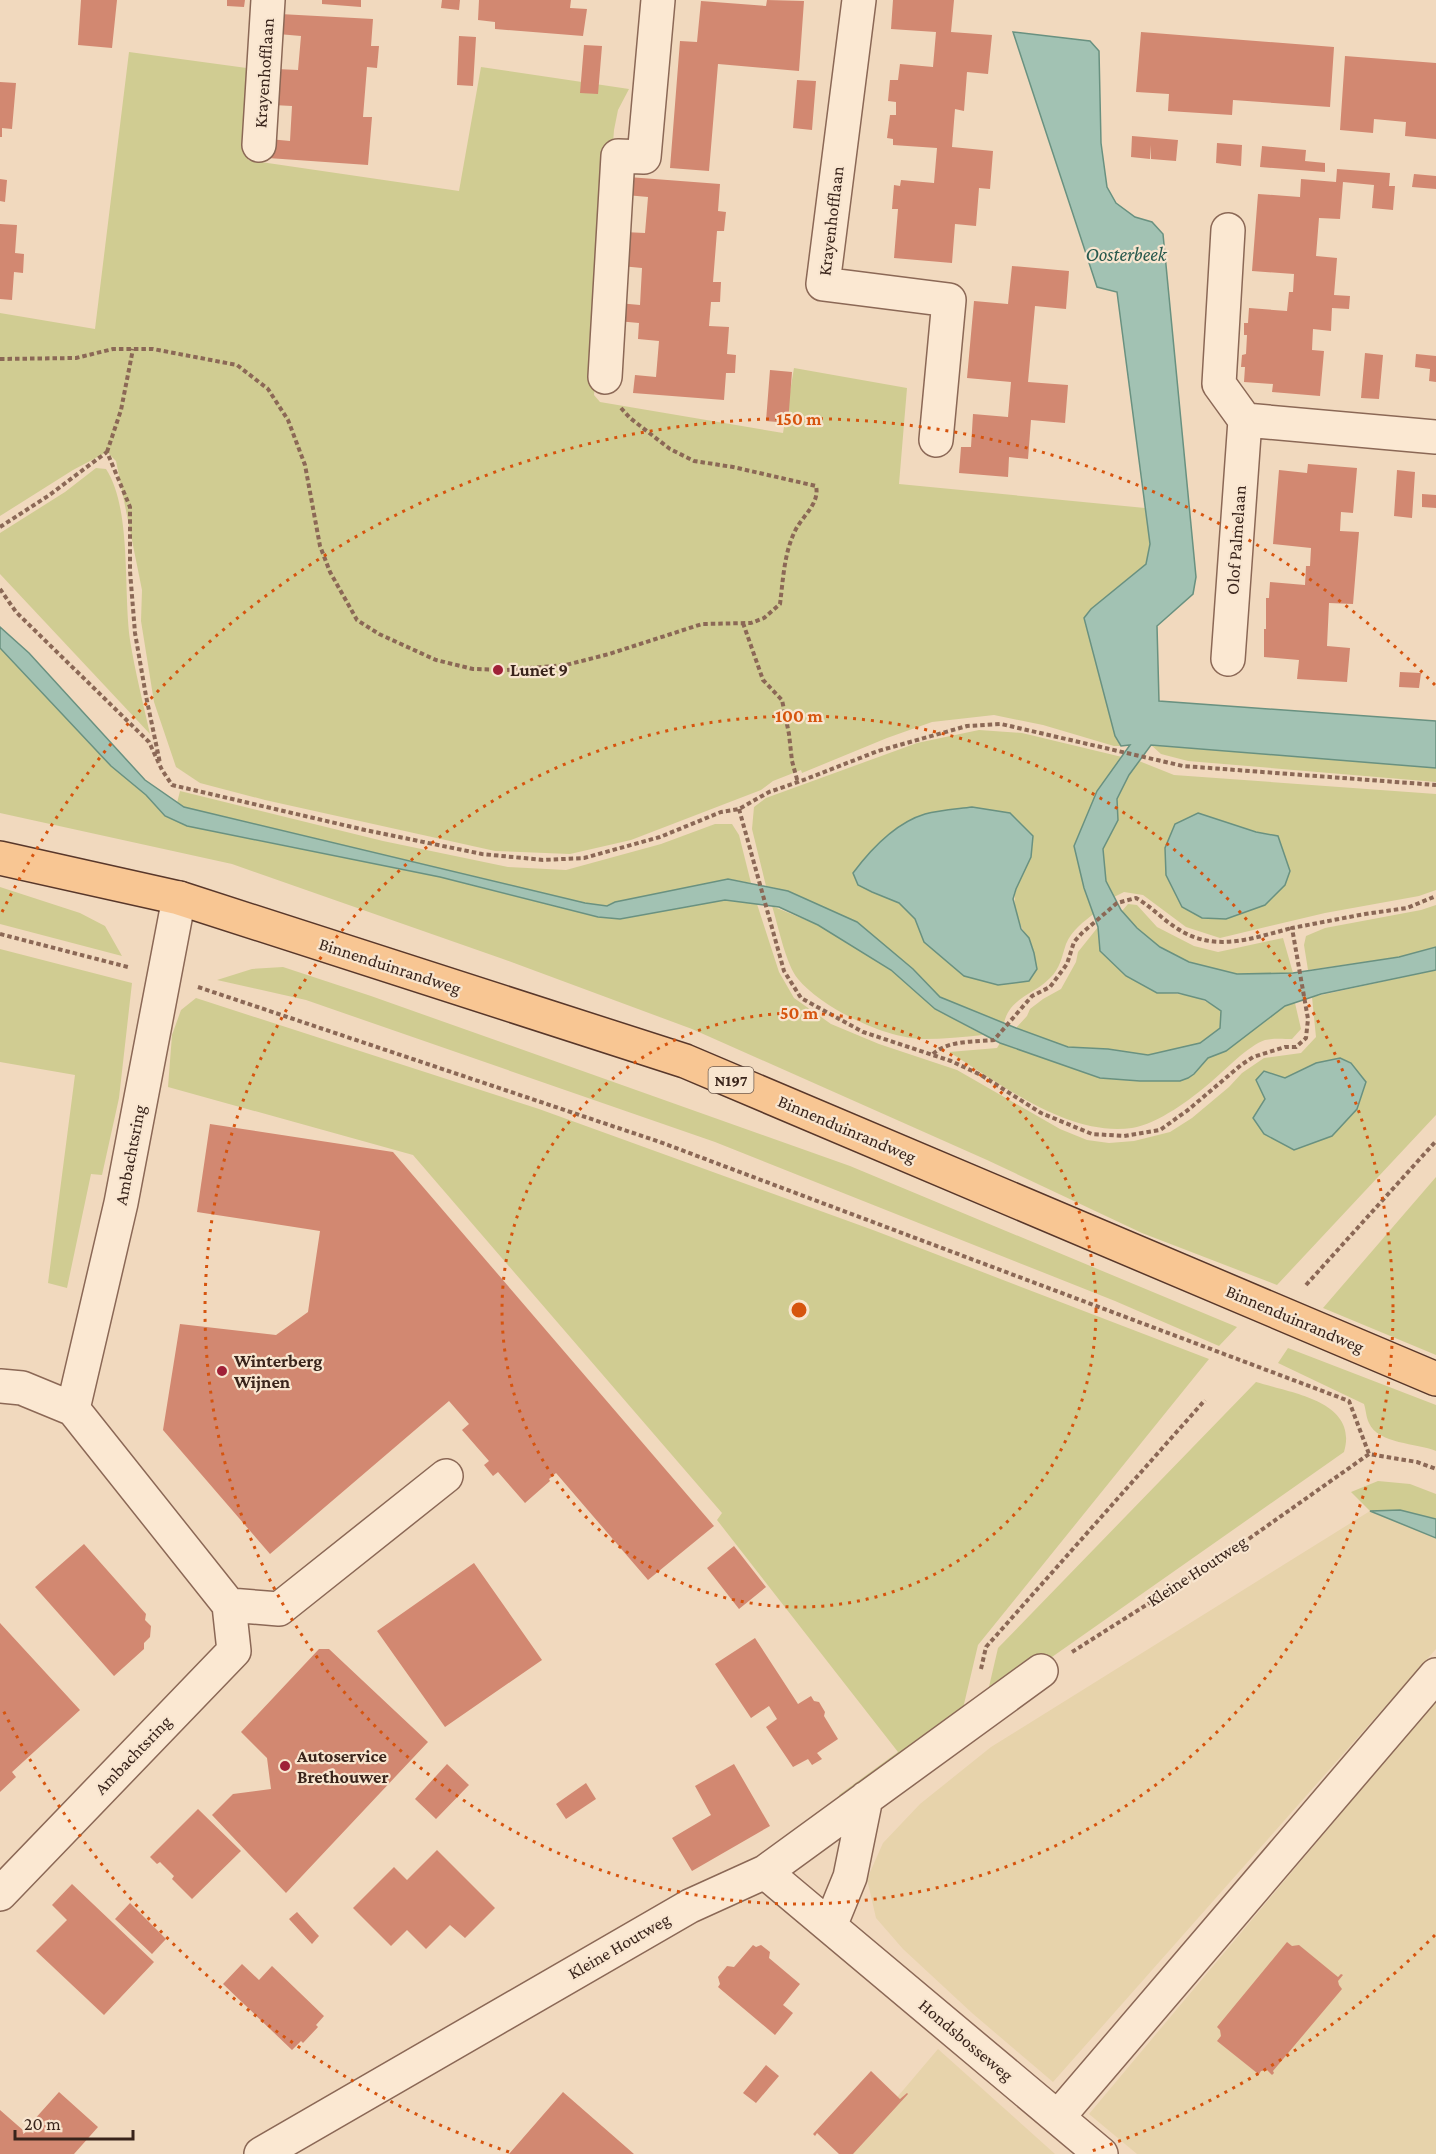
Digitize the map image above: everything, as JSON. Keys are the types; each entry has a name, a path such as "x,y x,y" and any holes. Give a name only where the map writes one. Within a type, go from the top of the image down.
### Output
{"main road":[{"name":"Binnenduinrandweg","path":"0,858 179,898 685,1061 1436,1379"}],"street":[{"name":"Krayenhofflaan","path":"259,145 268,0"},
{"path":"605,377 618,156 644,157 658,0"},
{"name":"Krayenhofflaan","path":"859,0 823,284 949,300 936,440"},
{"path":"1228,230 1219,384 1245,420 1436,437"},
{"name":"Olof Palmelaan","path":"1228,659 1245,420"},
{"name":"Ambachtsring","path":"73,1409 121,1203 179,898"},
{"path":"0,1386 21,1388 73,1409 229,1605 279,1609 446,1476"},
{"name":"Ambachtsring","path":"0,1893 234,1651 229,1605"},
{"name":"Kleine Houtweg","path":"261,2154 690,1905 765,1872 1041,1671"},
{"path":"1058,2117 1436,1675"},
{"path":"830,1926 850,1877 866,1798"},
{"name":"Hondsbosseweg","path":"765,1872 1101,2154"}],"path":[{"path":"0,359 76,358 113,349 153,349 237,365 267,390 288,420 305,465 320,546 334,580 357,620 379,634 436,660 473,669 507,670 566,665 609,654 702,624 751,623 764,618 780,604 787,559 795,531 815,502 818,494 816,486 733,467 694,461 670,449 630,418 606,391 605,377"},
{"path":"0,527 48,496 107,452 121,410 133,349"},
{"path":"107,452 130,507 130,571 135,633 162,770"},
{"path":"0,589 16,612 149,742 172,785 377,833 482,854 543,860 584,858 660,837 722,812 739,809 769,792 878,751 967,726 1001,724 1183,766 1436,786"},
{"path":"743,623 764,680 782,700 798,783"},
{"path":"739,809 784,971 801,998 863,1032 933,1054 981,1075 1041,1113 1092,1134 1124,1136 1160,1130 1188,1110 1240,1065 1253,1057 1286,1047 1296,1047 1306,1038 1308,1019 1292,928"},
{"path":"933,1054 939,1048 954,1044 994,1041 1032,996 1050,987 1067,964 1074,942 1122,901 1136,898 1179,930 1198,939 1214,943 1235,942 1292,928 1407,908 1436,896"},
{"path":"0,934 164,976 660,1142 1349,1401 1369,1454 1417,1462 1436,1469"},
{"path":"1304,1287 1436,1141"},
{"path":"967,1725 986,1647 1205,1400"},
{"name":"Kleine Houtweg","path":"1041,1671 1233,1550 1369,1454"}],"shaded area":[{"path":"129,52 254,69 248,160 459,191 481,67 629,89 618,110 614,130 594,395 600,402 783,433 794,368 907,388 899,484 1145,508 1150,544 1146,564 1091,609 1084,618 1115,736 1121,746 1114,746 1043,725 994,715 932,722 802,773 801,770 773,781 761,790 631,840 570,854 495,851 265,800 200,783 176,767 154,702 141,621 142,590 116,461 107,452 73,470 0,516 0,313 95,329"},
{"path":"96,468 106,469 120,506 130,640 150,734 0,574 0,533 65,492"},
{"path":"0,648 111,766 146,795 165,816 187,826 440,877 598,917 620,919 725,900 757,904 779,972 794,998 831,1024 879,1044 957,1070 1060,1129 1087,1140 1109,1143 1134,1141 1170,1132 1192,1118 1242,1073 1264,1058 1301,1053 1316,1037 1312,997 1436,970 1436,1115 1277,1285 1142,1233 987,1160 692,1029 503,959 232,864 0,813","holes":["1316,1063 1253,1118 1265,1099 1264,1071 1285,1078"]},
{"path":"979,730 1022,733 1122,757 1097,791 1089,814 1084,888 1095,913 1071,935 1053,974 1044,984 1011,1007 1004,1023 940,997 913,969 857,922 788,891 766,886 752,829 754,807 766,798 917,743","holes":["1016,889 1015,908 1019,921 1029,938 1029,981 998,985 964,976 924,942 915,919 899,902"]},
{"path":"1151,745 1436,768 1436,782 1188,761 1161,754"},
{"path":"1139,761 1174,775 1436,794 1436,890 1419,896 1325,913 1220,938 1186,927 1143,895 1124,892 1114,897 1106,881 1103,849 1118,820 1117,799","holes":["1256,832 1278,836 1285,885 1265,905 1226,919 1202,918 1182,907"]},
{"path":"180,791 383,841 508,867 566,870 661,844 715,824 732,824 739,835 751,883 728,879 615,902 607,906 585,903 184,807 177,803"},
{"path":"0,887 80,913 105,926 122,956 0,924"},
{"path":"1128,904 1137,905 1157,927 1194,946 1218,952 1283,938 1293,973 1237,974 1189,962 1160,947 1137,928 1122,911"},
{"path":"1436,905 1436,947 1399,957 1308,970 1304,945 1306,936 1325,928 1421,910"},
{"path":"772,906 818,925 891,970 935,1009 983,1035 939,1039 909,1038 874,1028 838,1011 809,990 794,973 786,955"},
{"path":"1098,927 1099,931 1157,993 1191,996 1222,1011 1220,1028 1200,1043 1148,1055 1108,1049 1068,1047 1016,1028 1030,1009 1061,989 1076,962 1078,952"},
{"path":"0,949 132,983 119,1098 102,1175 91,1174 67,1288 48,1283 75,1075 0,1062"},
{"path":"283,967 850,1166 1237,1327 1219,1346 1115,1301 715,1142 306,1000 217,980 252,969"},
{"path":"196,998 539,1109 873,1230 1209,1359 978,1645 960,1721 845,1805 839,1795 898,1752 717,1520 722,1513 413,1155 168,1087 172,1035 181,1010"},
{"path":"1295,1003 1301,1029 1292,1039 1271,1039 1259,1043 1184,1103 1152,1122 1132,1128 1108,1129 1060,1116 1013,1092 949,1052 997,1048 1000,1043 1100,1078 1180,1081 1194,1074 1208,1058 1226,1051 1285,1006"},
{"path":"1436,1177 1436,1355 1323,1308"},
{"path":"1288,1348 1436,1405 1436,1451 1381,1435 1369,1423 1364,1404 1278,1363"},
{"path":"1256,1382 1303,1396 1332,1410 1342,1421 1346,1435 1344,1452 985,1704 998,1648"},
{"path":"1378,1481 1410,1484 1436,1494 1436,1519 1400,1510 1370,1511 1351,1492"},
{"path":"1370,1511 1436,1538 1436,1649 1053,2082 972,2013 903,1949 876,1918 867,1879 883,1843 920,1804 991,1747"},
{"path":"1436,1700 1436,2154 1137,2154 1089,2114"},
{"path":"938,2049 1055,2154 849,2154"}],"water":[{"name":"Oosterbeek","path":"1013,32 1090,41 1099,51 1101,143 1107,187 1116,203 1135,217 1152,222 1163,234 1196,577 1193,594 1157,626 1159,701 1436,721 1436,768 1151,745 1129,775 1117,799 1118,820 1103,849 1106,881 1121,910 1137,928 1160,947 1189,962 1237,974 1293,973 1399,957 1436,947 1436,970 1321,994 1285,1006 1226,1051 1208,1058 1194,1074 1180,1081 1100,1078 1000,1043 935,1009 891,970 818,925 779,907 725,900 620,919 598,917 440,877 187,826 165,816 146,795 111,766 0,648 0,627 29,653 145,780 184,807 585,903 607,906 615,902 728,879 788,891 857,922 913,969 940,997 1016,1028 1068,1047 1108,1049 1148,1055 1200,1043 1220,1028 1221,1011 1205,1000 1178,993 1157,993 1126,976 1100,951 1098,927 1084,888 1074,846 1097,791 1130,745 1121,746 1115,736 1084,618 1091,609 1146,564 1150,544 1117,292 1097,287"},
{"path":"972,807 1010,813 1033,836 1031,857 1013,899 1021,929 1029,938 1034,953 1037,969 1029,981 998,985 964,976 924,942 915,919 899,903 858,885 853,873 876,846 894,830 914,818 925,814"},
{"path":"1198,813 1256,832 1278,836 1290,871 1285,885 1265,905 1226,919 1202,918 1182,907 1166,875 1165,848 1175,824"},
{"path":"1340,1058 1351,1063 1366,1082 1357,1109 1332,1136 1294,1150 1264,1134 1253,1118 1265,1099 1256,1080 1264,1071 1285,1078 1316,1063"},
{"path":"1400,1510 1436,1519 1436,1538 1370,1511"}],"building":[{"path":"81,0 117,0 112,48 78,45"},
{"path":"227,0 245,0 244,7 227,6"},
{"path":"322,0 361,0 361,7 322,4"},
{"path":"442,0 460,0 459,10 441,8"},
{"path":"479,0 571,0 570,8 587,9 583,36 495,29 495,22 478,20"},
{"path":"767,0 804,1 799,71 718,64 709,171 670,168 680,41 697,42 701,1 766,6"},
{"path":"893,0 954,0 951,32 992,35 988,74 967,72 964,111 955,109 952,147 993,151 990,189 979,188 976,226 955,224 952,263 894,258 898,209 892,209 894,185 900,186 901,180 934,183 937,148 893,145 893,139 887,138 890,115 896,115 896,102 888,101 890,80 898,80 900,64 933,67 936,32 891,29"},
{"path":"280,14 373,19 371,46 379,46 377,68 367,67 363,117 372,117 368,165 268,158 269,139 290,141 292,106 273,105 276,69 298,70 301,36 278,34"},
{"path":"1141,32 1334,47 1330,107 1233,100 1232,115 1168,111 1169,94 1136,92"},
{"path":"459,36 476,37 473,86 457,85"},
{"path":"584,45 602,46 598,94 580,93"},
{"path":"1345,56 1436,63 1436,139 1405,136 1406,122 1374,119 1373,133 1340,130"},
{"path":"797,80 816,81 812,130 793,128"},
{"path":"0,82 16,83 12,129 2,128 2,137 0,137"},
{"path":"1132,136 1178,140 1176,161 1151,159 1151,145 1150,159 1131,157"},
{"path":"1217,143 1242,145 1241,166 1216,163"},
{"path":"1262,146 1306,150 1305,161 1325,163 1325,172 1260,167"},
{"path":"1337,169 1390,173 1389,186 1395,186 1393,210 1372,208 1374,185 1343,182 1340,219 1319,218 1316,256 1337,258 1334,295 1350,296 1349,309 1332,308 1331,331 1313,329 1312,350 1324,351 1320,396 1272,392 1273,384 1244,382 1245,367 1241,367 1242,355 1246,354 1247,335 1244,335 1244,323 1248,323 1249,308 1287,311 1289,292 1293,292 1294,274 1252,271 1258,194 1300,197 1301,179 1336,182"},
{"path":"1414,174 1436,176 1436,189 1412,187"},
{"path":"628,177 720,184 718,211 726,212 724,231 717,231 713,282 721,282 720,302 711,302 709,326 729,327 727,354 736,355 735,373 726,373 724,400 633,393 635,375 656,377 659,341 638,339 639,323 617,321 618,303 640,305 642,268 621,266 624,232 645,233 648,197 626,195"},
{"path":"0,179 7,180 5,202 0,201"},
{"path":"0,224 17,225 15,253 24,254 23,273 14,272 12,300 0,299"},
{"path":"1012,266 1069,271 1066,309 1035,306 1028,382 1068,385 1065,423 1031,420 1028,459 1009,457 1008,477 959,473 961,447 971,447 973,414 1008,417 1011,382 967,378 974,301 1008,304"},
{"path":"1365,353 1383,355 1379,399 1361,398"},
{"path":"1416,354 1436,356 1436,382 1429,381 1430,369 1415,367"},
{"path":"770,370 792,372 788,423 766,421"},
{"path":"1308,464 1357,468 1353,513 1341,512 1340,531 1359,532 1353,604 1329,603 1327,646 1350,648 1347,682 1297,679 1299,660 1264,657 1266,598 1269,598 1270,582 1305,585 1306,566 1310,566 1311,548 1273,544 1279,470 1307,473"},
{"path":"1397,470 1415,472 1412,518 1394,516"},
{"path":"1422,494 1436,495 1436,508 1422,507"},
{"path":"1400,672 1421,673 1419,688 1399,687"},
{"path":"210,1124 393,1152 714,1526 648,1580 556,1473 525,1503 498,1472 493,1476 484,1465 489,1461 462,1430 469,1424 449,1401 270,1554 163,1430 180,1324 276,1335 308,1312 320,1231 197,1212"},
{"path":"84,1544 146,1614 145,1620 151,1626 150,1637 144,1643 144,1649 114,1676 35,1587"},
{"path":"734,1546 766,1587 739,1609 707,1568"},
{"path":"474,1563 542,1660 445,1727 377,1631"},
{"path":"0,1623 80,1710 12,1772 16,1777 0,1792"},
{"path":"755,1638 798,1704 811,1696 814,1701 819,1702 825,1712 824,1716 838,1739 817,1753 822,1759 812,1765 808,1759 793,1767 766,1727 777,1719 769,1706 751,1718 715,1664"},
{"path":"319,1649 329,1649 428,1742 286,1893 212,1815 233,1794 271,1789 267,1758 241,1732"},
{"path":"447,1764 469,1785 436,1819 415,1799"},
{"path":"734,1764 770,1826 692,1871 672,1838 711,1815 695,1786"},
{"path":"586,1783 596,1799 566,1819 556,1804"},
{"path":"198,1809 241,1851 192,1899 172,1879 174,1876 160,1862 157,1864 150,1857"},
{"path":"437,1850 495,1908 465,1938 450,1925 426,1949 407,1930 391,1946 353,1908 394,1867 407,1880"},
{"path":"72,1884 154,1962 104,2015 36,1951 67,1920 52,1905"},
{"path":"130,1903 166,1939 152,1954 115,1919"},
{"path":"297,1912 319,1936 312,1944 289,1919"},
{"path":"1287,1942 1292,1946 1299,1945 1338,1977 1343,1975 1338,1981 1342,1989 1273,2071 1274,2073 1272,2075 1267,2070 1261,2071 1258,2076 1217,2041 1221,2036 1217,2027"},
{"path":"753,1945 756,1947 761,1945 770,1952 769,1958 800,1984 783,2005 793,2013 775,2035 718,1987 720,1984 718,1977 727,1966 734,1967"},
{"path":"242,1964 259,1980 272,1966 324,2016 316,2025 318,2027 303,2043 301,2041 292,2050 223,1984"},
{"path":"766,2065 779,2076 756,2103 743,2093"},
{"path":"871,2071 900,2099 908,2094 853,2154 839,2154 817,2133 815,2136 813,2134"},
{"path":"59,2092 98,2127 74,2154 0,2154 0,2110 24,2131"},
{"path":"563,2092 634,2154 509,2154"}],"place":[{"name":"Lunet 9","path":"498,670"},
{"name":"Winterberg Wijnen","path":"222,1371"},
{"name":"Autoservice Brethouwer","path":"285,1766"}]}
